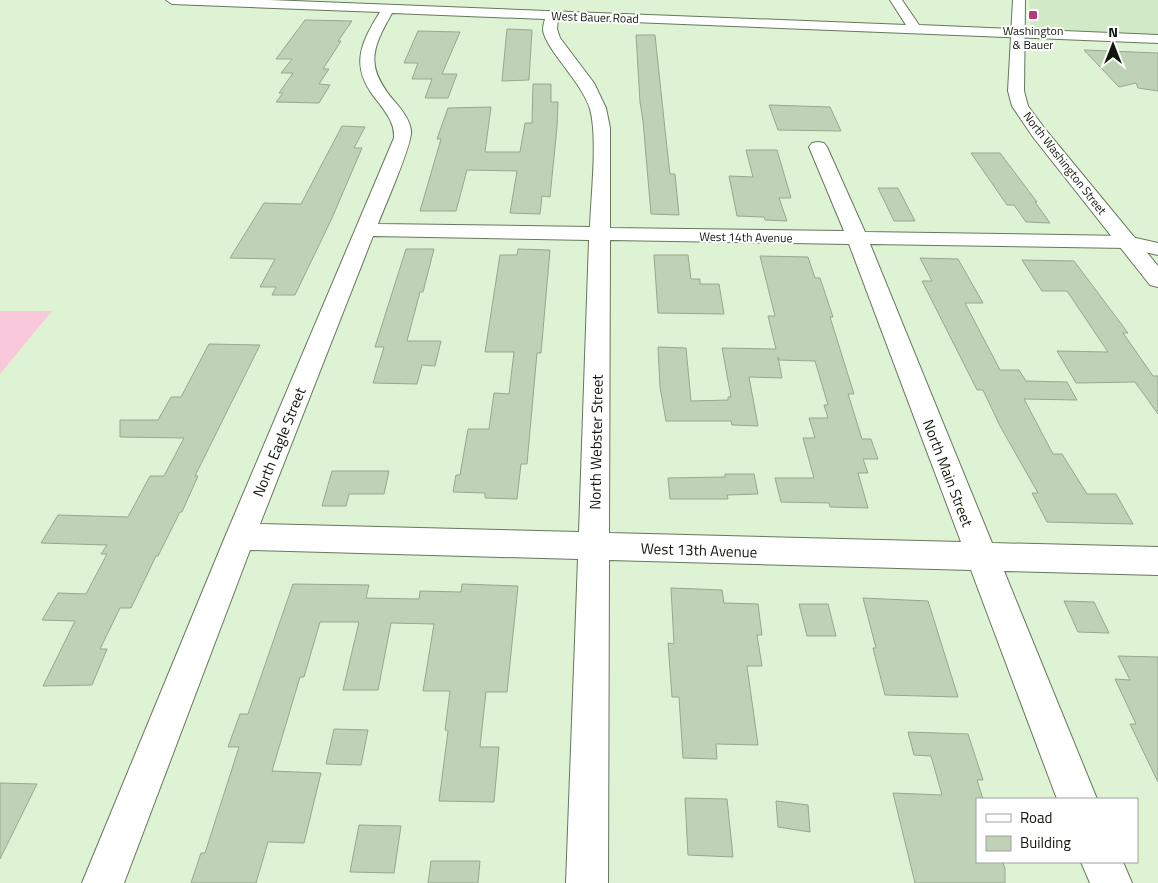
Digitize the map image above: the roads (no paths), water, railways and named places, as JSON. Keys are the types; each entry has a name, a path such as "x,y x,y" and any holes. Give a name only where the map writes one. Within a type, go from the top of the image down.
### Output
{"street":[{"name":"West Bauer Road","path":"172,0 401,6 552,15 1158,39"},
{"path":"896,0 915,30"},
{"name":"North Washington Street","path":"1019,0 1016,91 1020,106 1038,133 1158,280"},
{"name":"North Eagle Street","path":"102,883 240,537 403,138 404,130 390,105 374,86 366,67 367,52 373,34 401,6"},
{"path":"742,7 748,23"},
{"name":"North Webster Street","path":"552,15 550,29 553,39 586,83 600,118 587,883"},
{"name":"North Main Street","path":"818,147 857,239 1077,798"},
{"name":"West 14th Avenue","path":"366,230 1127,242"},
{"path":"1127,242 1147,236 1158,236"},
{"path":"1127,242 1158,249"},
{"name":"West 13th Avenue","path":"240,537 1158,562"},
{"path":"1102,863 1110,883"}],"place":[{"name":"Washington & Bauer","path":"1033,15"}]}
